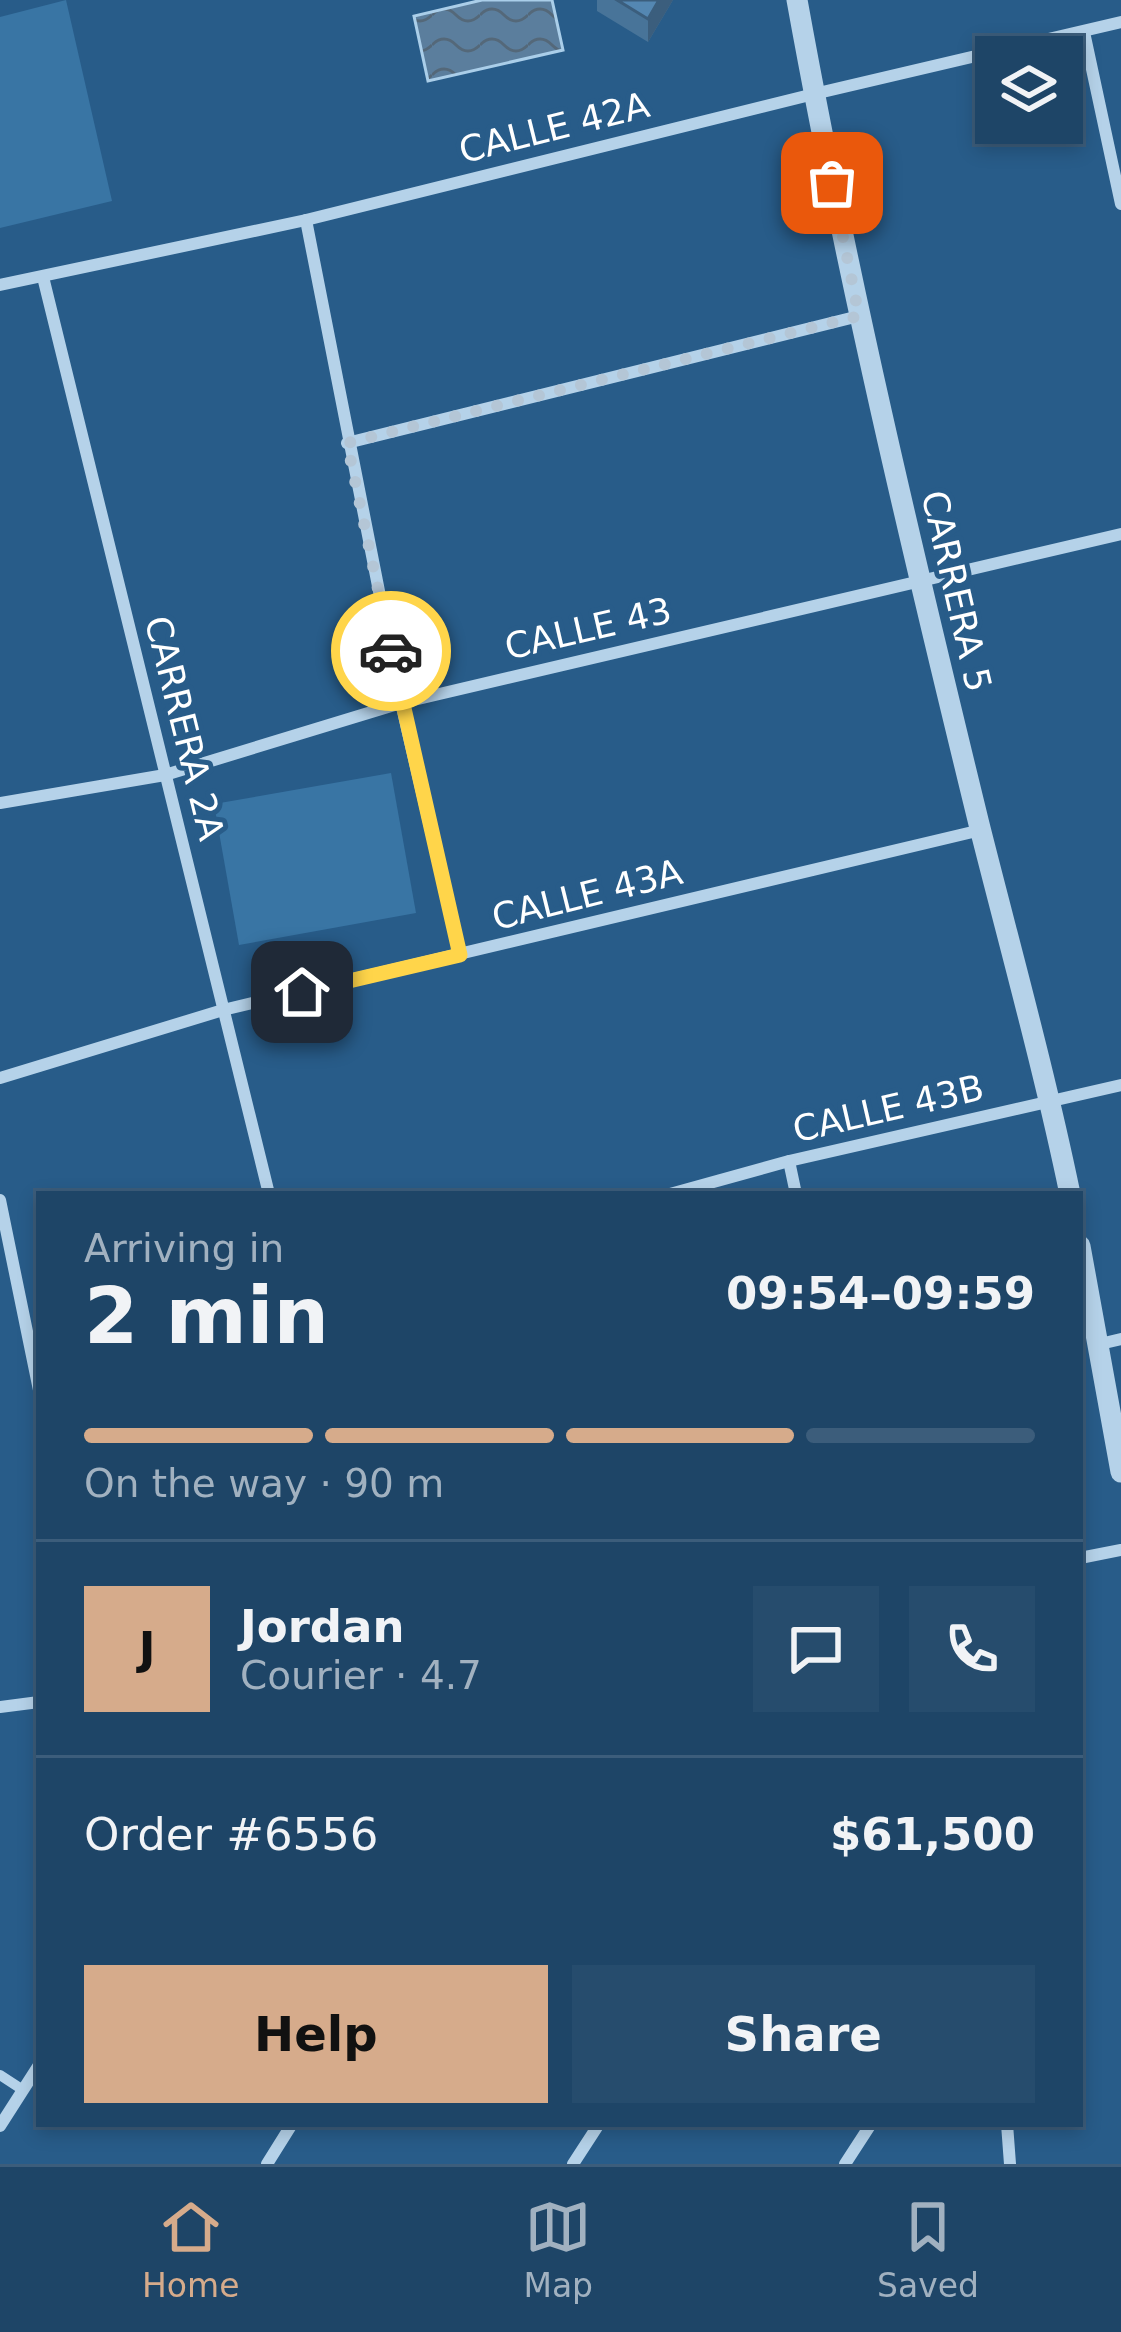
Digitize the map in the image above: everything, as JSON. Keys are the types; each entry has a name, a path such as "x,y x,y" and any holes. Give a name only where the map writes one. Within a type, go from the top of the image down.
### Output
{"street":[{"name":"CARRERA 5","path":"797,0 859,316 1069,1191"},
{"name":"CALLE 42A","path":"0,285 306,220 1121,22"},
{"path":"1084,32 1121,203"},
{"path":"306,220 401,703 460,955"},
{"name":"CARRERA 2A","path":"43,277 267,1191"},
{"path":"347,443 859,316"},
{"name":"CALLE 43","path":"0,803 165,775 401,703 1121,534"},
{"name":"CALLE 43A","path":"0,1078 223,1010 981,830"},
{"name":"CALLE 43B","path":"681,1191 789,1161 1121,1085"},
{"path":"789,1161 795,1191"},
{"path":"0,1200 36,1375"},
{"path":"1083,1256 1110,1341 1121,1472"},
{"path":"1083,1557 1121,1550"},
{"path":"0,1706 36,1702"},
{"path":"0,2126 36,2070"},
{"path":"0,2075 23,2090"},
{"path":"267,2164 290,2127"},
{"path":"573,2164 597,2127"},
{"path":"845,2164 870,2127"},
{"path":"1007,2127 1010,2164"}],"shaded area":[{"path":"66,0 112,201 0,228 0,17"},
{"path":"391,773 416,913 239,945 214,804"}],"water":[{"path":"482,0 552,0 563,50 428,81 414,16"}],"building":[{"path":"617,0 659,0 648,19"}],"way so far":[{"path":"391,651 347,443 859,316 832,183"}],"route":[{"path":"302,992 460,955 391,651"}]}
